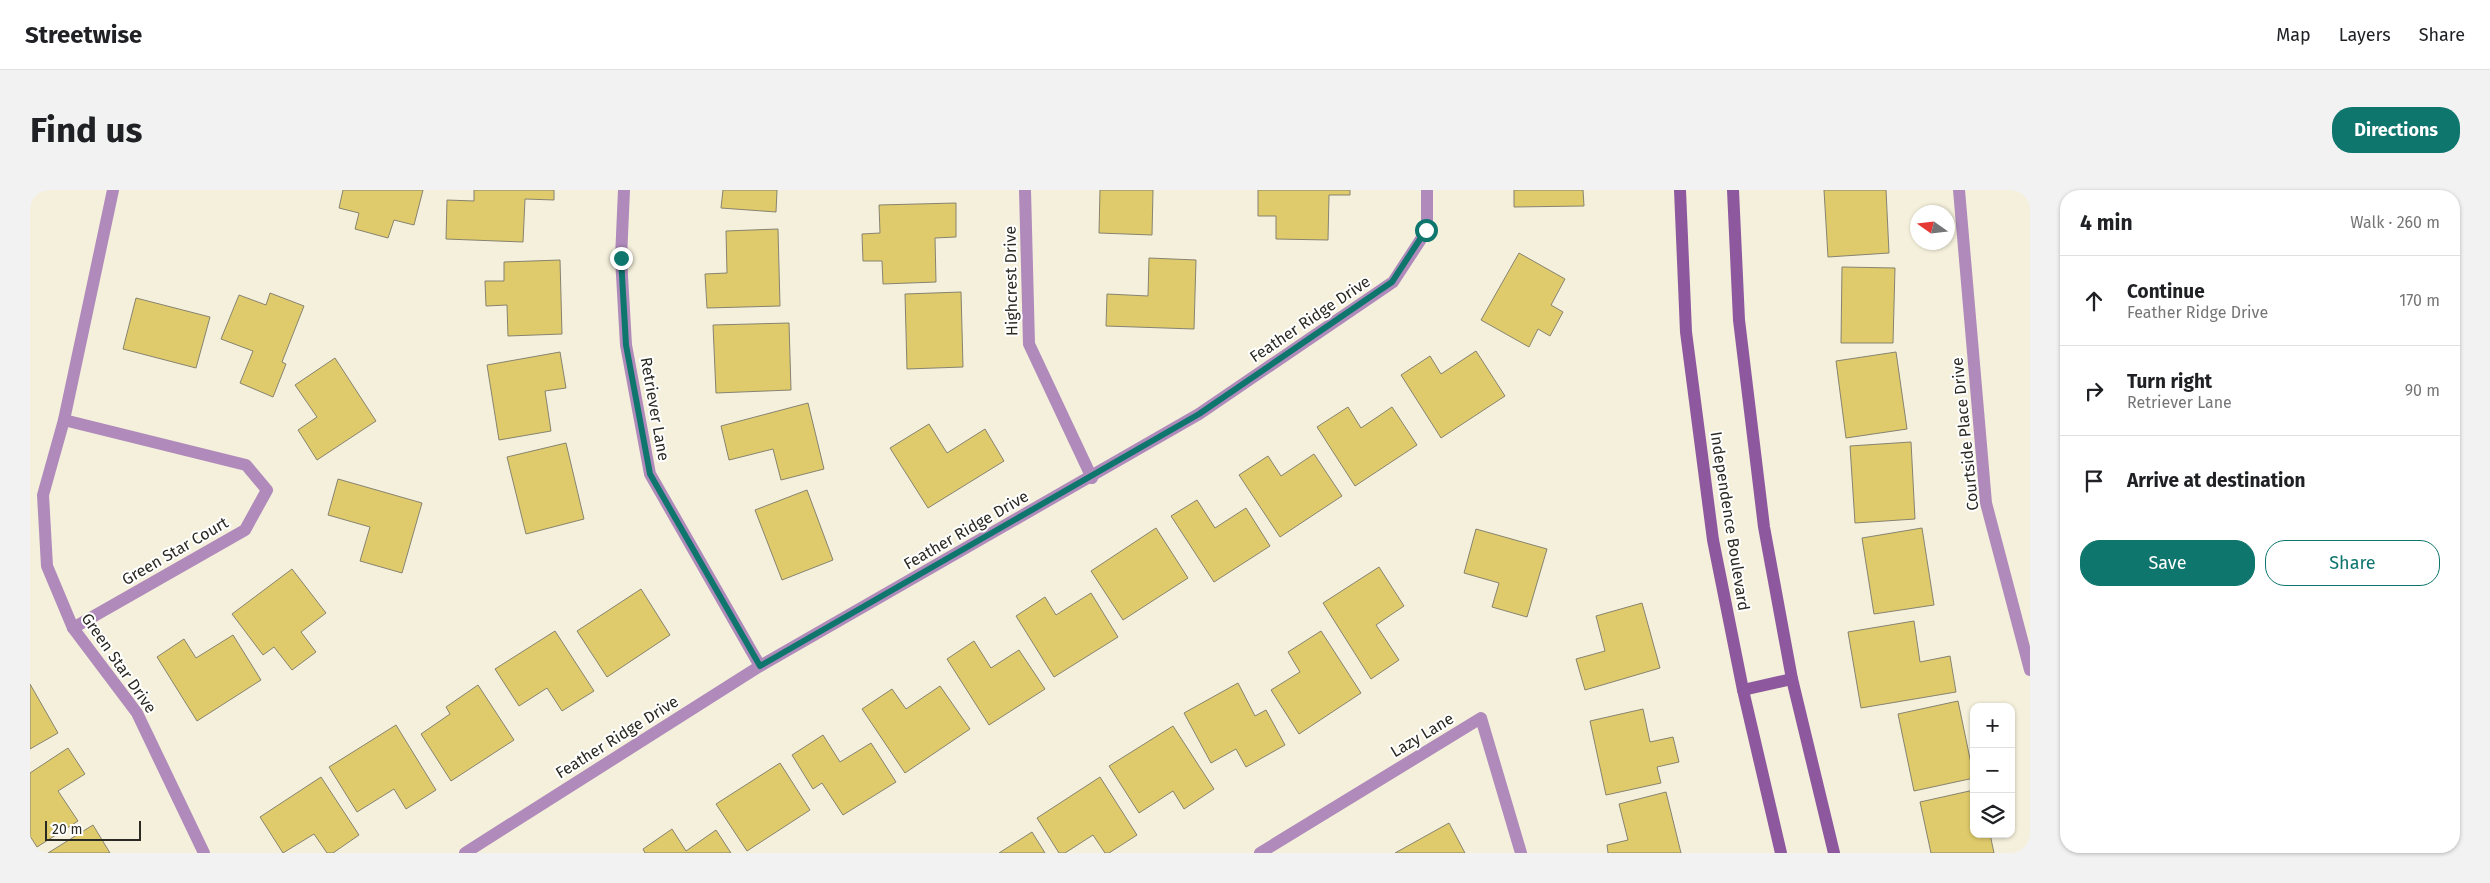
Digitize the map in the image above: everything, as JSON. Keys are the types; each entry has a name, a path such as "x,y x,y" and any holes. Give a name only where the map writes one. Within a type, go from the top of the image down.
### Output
{"main road":[{"name":"Independence Boulevard","path":"1680,190 1687,342 1713,540 1743,690 1782,853"},
{"name":"Independence Boulevard","path":"1733,190 1738,320 1764,528 1792,679 1834,853"},
{"path":"1743,690 1792,679"}],"street":[{"name":"Green Star Drive","path":"113,190 64,420 43,495 46,566 73,628 137,713 204,853"},
{"name":"Retriever Lane","path":"624,190 621,258 626,345 650,474 760,666"},
{"name":"Highcrest Drive","path":"1025,190 1029,344 1092,478"},
{"name":"Feather Ridge Drive","path":"465,853 760,666 1092,478 1199,414 1392,282 1426,230 1427,190"},
{"name":"Courtside Place Drive","path":"1959,190 1986,503 2030,670"},
{"name":"Green Star Court","path":"64,420 246,465 267,490 245,530 73,628"},
{"name":"Lazy Lane","path":"1260,853 1481,718 1521,853"}],"building":[{"path":"343,190 423,190 414,225 394,220 388,238 355,229 359,213 339,208"},
{"path":"474,190 554,190 554,200 525,199 523,242 446,239 447,200 474,201"},
{"path":"723,190 777,190 776,212 721,208"},
{"path":"1100,190 1153,190 1152,235 1099,233"},
{"path":"1258,190 1350,190 1350,195 1329,195 1328,240 1276,239 1276,216 1258,216"},
{"path":"1514,190 1583,190 1584,206 1514,207"},
{"path":"1824,190 1886,190 1889,253 1828,257"},
{"path":"956,203 956,237 935,238 936,282 883,284 882,261 863,261 862,234 880,233 879,205"},
{"path":"778,229 780,306 707,308 705,274 727,273 726,231"},
{"path":"1519,253 1565,279 1551,305 1563,312 1550,336 1538,329 1529,347 1481,320"},
{"path":"1149,258 1196,260 1194,329 1106,326 1107,294 1148,296"},
{"path":"560,260 562,334 508,336 507,305 486,306 485,281 504,281 504,262"},
{"path":"1842,267 1895,268 1893,343 1841,343"},
{"path":"961,292 963,367 907,369 905,294"},
{"path":"270,293 304,306 282,362 286,364 273,397 240,383 253,351 221,339 239,295 266,305"},
{"path":"136,298 210,317 196,368 123,349"},
{"path":"789,323 791,390 716,393 713,325"},
{"path":"1476,351 1505,396 1441,438 1401,375 1430,356 1441,374"},
{"path":"560,352 566,388 545,391 551,431 499,440 487,365"},
{"path":"1896,352 1907,429 1846,438 1836,361"},
{"path":"335,358 376,421 317,460 298,430 317,417 295,385"},
{"path":"808,403 824,469 781,480 773,449 729,460 721,426"},
{"path":"1348,407 1361,428 1392,407 1417,445 1355,486 1317,427"},
{"path":"929,424 947,453 985,429 1004,461 928,508 890,448"},
{"path":"1911,442 1915,519 1855,523 1850,446"},
{"path":"566,443 584,519 526,534 507,457"},
{"path":"1314,454 1342,496 1280,537 1239,475 1268,456 1281,476"},
{"path":"338,479 422,503 402,573 360,561 370,527 328,515"},
{"path":"807,490 833,560 782,580 755,510"},
{"path":"1197,500 1215,528 1246,508 1270,546 1214,582 1171,516"},
{"path":"1156,528 1188,578 1123,620 1091,571"},
{"path":"1922,528 1934,605 1874,614 1862,538"},
{"path":"1476,529 1547,549 1527,617 1492,607 1499,583 1464,573"},
{"path":"1379,567 1404,606 1376,625 1399,660 1371,679 1323,603"},
{"path":"292,569 326,613 301,632 316,652 292,670 274,647 263,655 232,614"},
{"path":"641,589 670,635 607,677 577,631"},
{"path":"1091,593 1118,637 1054,677 1016,616 1045,597 1056,615"},
{"path":"1642,603 1660,668 1585,690 1576,659 1605,651 1596,616"},
{"path":"1914,621 1920,662 1950,656 1956,692 1861,708 1848,632"},
{"path":"555,631 594,691 562,711 547,688 519,706 495,669"},
{"path":"1321,631 1361,693 1299,734 1271,690 1300,672 1288,652"},
{"path":"233,635 261,680 197,721 157,657 184,639 196,658"},
{"path":"974,641 991,668 1019,650 1045,689 989,725 947,659"},
{"path":"1238,683 1255,716 1266,710 1285,745 1246,767 1236,749 1211,763 1184,713"},
{"path":"30,684 58,733 30,749"},
{"path":"478,685 514,740 451,781 421,734 450,714 446,707"},
{"path":"940,686 970,729 905,773 862,709 892,689 906,709"},
{"path":"1958,701 1970,759 1970,779 1914,791 1898,714"},
{"path":"1643,709 1650,742 1673,737 1679,762 1657,767 1661,783 1606,795 1590,721"},
{"path":"396,725 436,790 406,809 394,789 357,812 329,767"},
{"path":"1173,726 1214,789 1184,809 1173,791 1139,813 1109,766"},
{"path":"823,735 840,762 871,743 896,782 843,815 822,783 813,789 792,755"},
{"path":"68,748 85,774 58,791 78,821 37,847 30,836 30,773"},
{"path":"780,763 810,810 747,851 716,804"},
{"path":"321,777 359,835 333,853 327,853 314,834 283,853 260,817"},
{"path":"1100,777 1137,835 1109,853 1105,853 1093,835 1065,853 1059,853 1037,818"},
{"path":"1970,791 1970,838 1991,838 1994,853 1931,853 1920,802"},
{"path":"1666,792 1681,853 1608,853 1607,845 1628,840 1619,804"},
{"path":"1449,823 1465,853 1395,853"},
{"path":"93,825 110,853 48,853"},
{"path":"672,829 686,851 716,830 731,853 645,853 643,849"},
{"path":"1032,832 1045,853 999,853"}],"route":[{"path":"621,258 626,345 650,474 760,666 1092,478 1199,414 1392,282 1426,230"}]}
